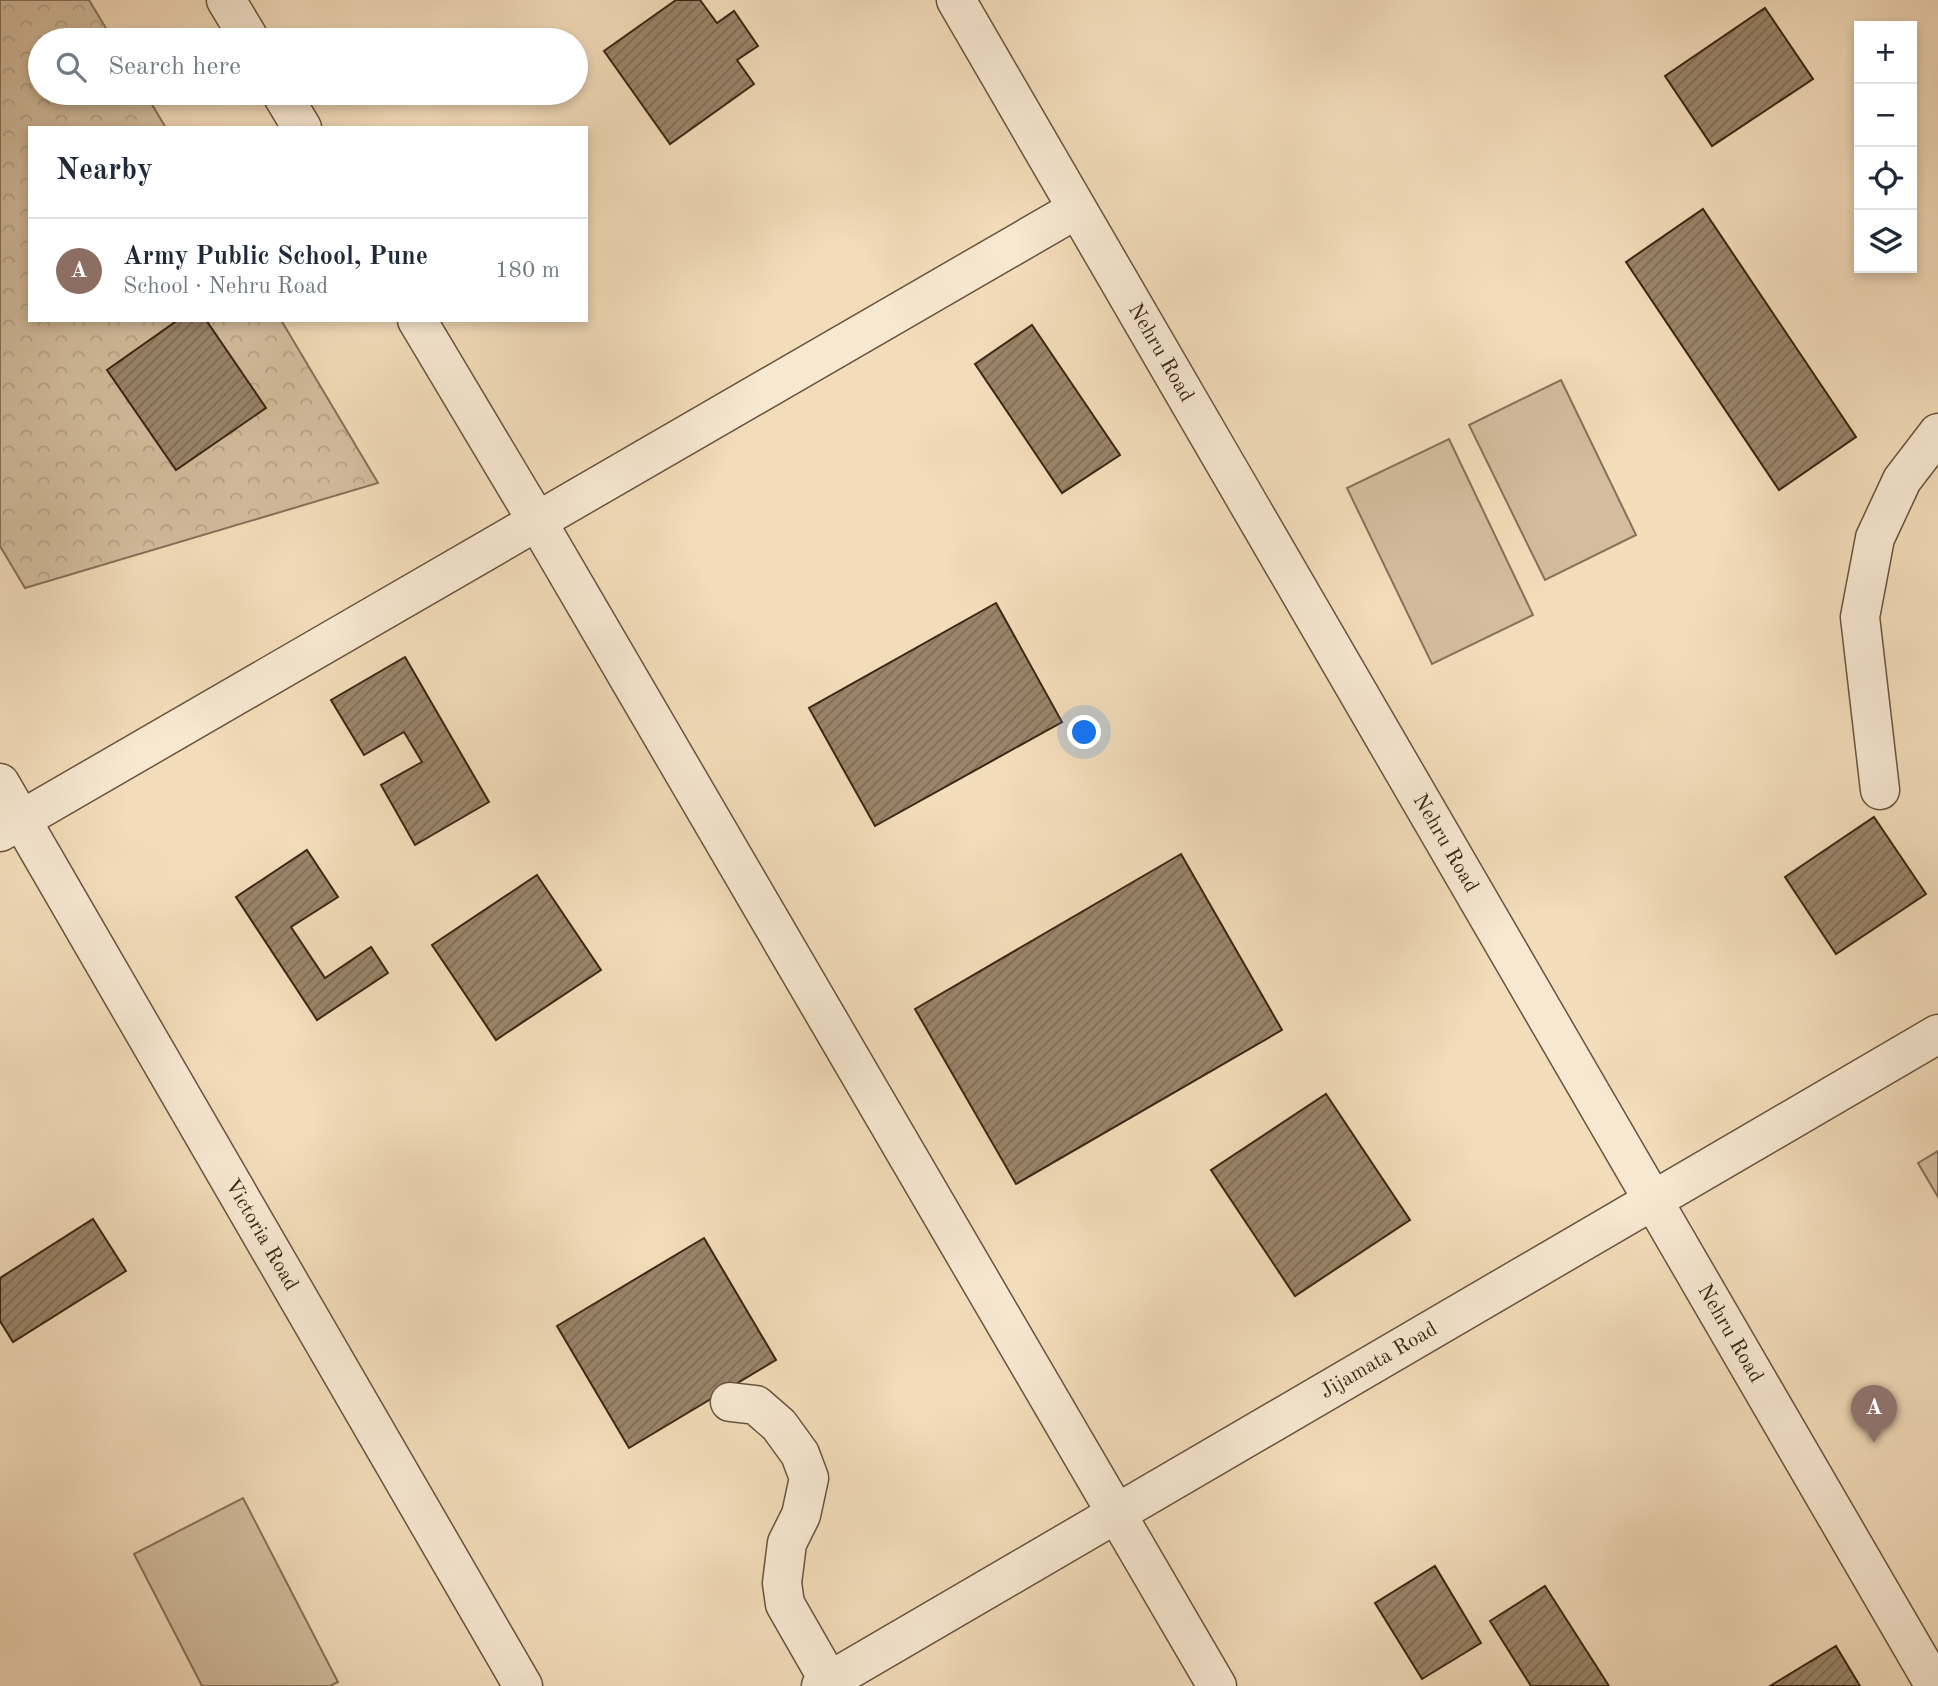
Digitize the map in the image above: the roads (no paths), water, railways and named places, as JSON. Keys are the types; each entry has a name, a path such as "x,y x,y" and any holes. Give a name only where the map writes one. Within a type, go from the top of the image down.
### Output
{"street":[{"path":"226,0 243,28"},
{"name":"Nehru Road","path":"956,0 1935,1686"},
{"path":"288,105 301,126"},
{"path":"11,827 1077,209"},
{"path":"418,322 1217,1686"},
{"path":"1880,790 1860,617 1875,538 1902,480 1938,433"},
{"name":"Victoria Road","path":"0,783 11,827 515,1683"},
{"name":"Jijamata Road","path":"825,1684 1938,1034"},
{"path":"730,1402 756,1405 779,1425 800,1454 809,1478 801,1515 787,1543 782,1583 785,1604 825,1684"}],"place":[{"name":"Army Public School, Pune","path":"1874,1443"}]}
